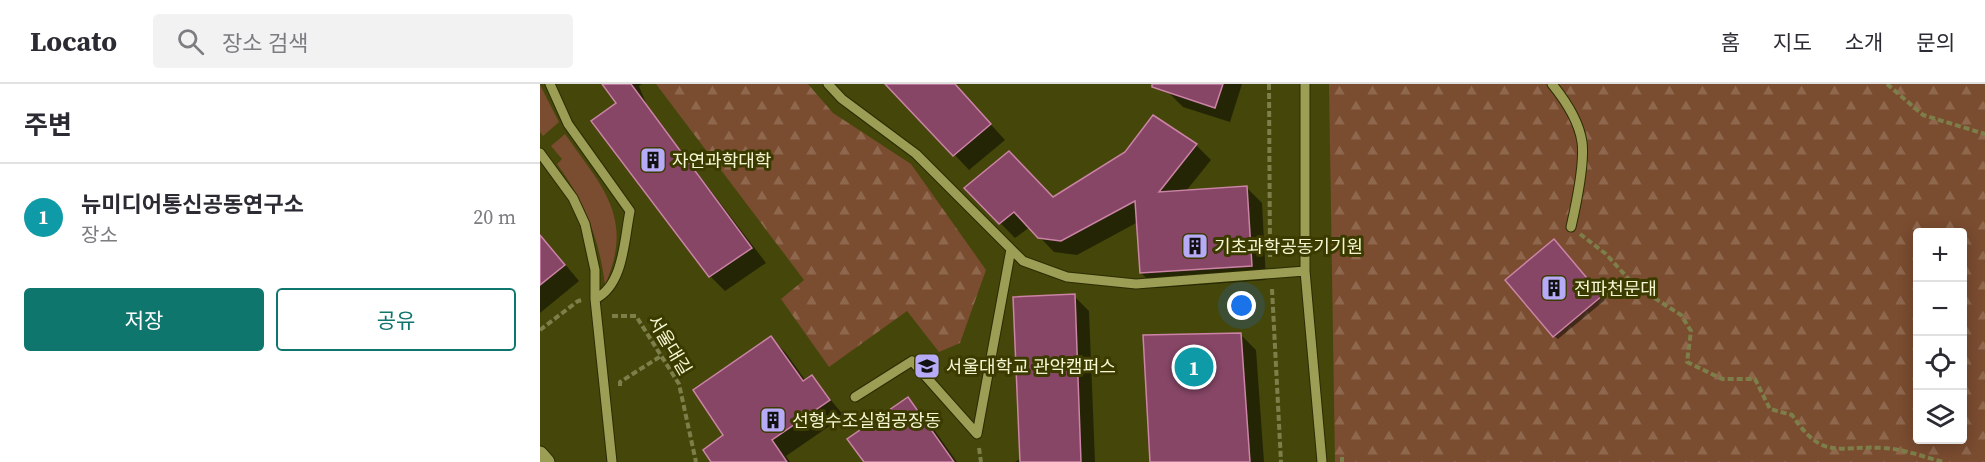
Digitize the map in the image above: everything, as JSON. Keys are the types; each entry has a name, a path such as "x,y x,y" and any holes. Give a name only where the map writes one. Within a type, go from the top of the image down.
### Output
{"street":[{"path":"540,454 547,462"}],"lane":[{"path":"550,84 568,124 630,211 615,280 606,294 595,299"},
{"path":"828,84 842,99 916,154 1023,261 1067,277 1136,284 1305,271"},
{"path":"1305,84 1305,271 1322,462"},
{"path":"1552,84 1566,101 1582,142 1577,198 1571,227"},
{"path":"540,153 573,198 585,224 595,270 596,317 612,462"},
{"path":"855,397 912,361 977,434 1011,249"}],"path":[{"path":"1269,84 1270,256"},
{"path":"1887,84 1923,115 1985,134"},
{"path":"1571,227 1606,254 1634,285 1681,315 1691,331 1687,362 1722,379 1755,379 1770,409 1792,415 1807,437 1837,450 1885,448 1943,462"},
{"path":"1272,290 1281,462"},
{"path":"540,330 578,301 595,299"},
{"name":"서울대길","path":"596,317 636,316 679,384 696,462"},
{"path":"620,393 620,382 661,356"}],"green space":[{"path":"656,84 808,84 833,113 911,164 986,270 960,343 939,352 907,311 829,367 781,299 804,280"},
{"path":"1329,84 1985,84 1985,462 1335,462"},
{"path":"540,85 559,122 543,136 540,132"},
{"path":"565,134 602,187 615,221 617,240 605,285 595,236 583,207 557,164 562,159 551,146"}],"building":[{"name":"자연과학대학","path":"602,84 631,84 752,248 709,277 591,121 616,103"},
{"path":"885,84 955,84 991,124 953,156"},
{"path":"1152,84 1223,84 1215,108 1152,87"},
{"path":"1153,115 1197,144 1159,192 1247,186 1252,266 1140,273 1135,201 1061,241 1038,238 1014,212 999,224 964,188 1009,151 1053,197 1125,152"},
{"path":"540,235 565,265 540,285"},
{"name":"전파천문대","path":"1554,239 1602,296 1553,337 1505,280"},
{"path":"1075,294 1081,462 1020,462 1013,297"},
{"path":"1241,333 1250,462 1150,462 1143,335"},
{"path":"771,336 803,381 812,375 830,400 772,440 787,462 711,462 703,450 723,435 693,390"},
{"path":"908,397 954,462 864,462 847,439"}],"place":[{"name":"자연과학대학","path":"653,160"},
{"name":"기초과학공동기기원","path":"1195,246"},
{"name":"전파천문대","path":"1554,288"},
{"name":"서울대학교 관악캠퍼스","path":"927,366"},
{"name":"뉴미디어통신공동연구소","path":"1194,367"},
{"name":"선형수조실험공장동","path":"773,420"}]}
